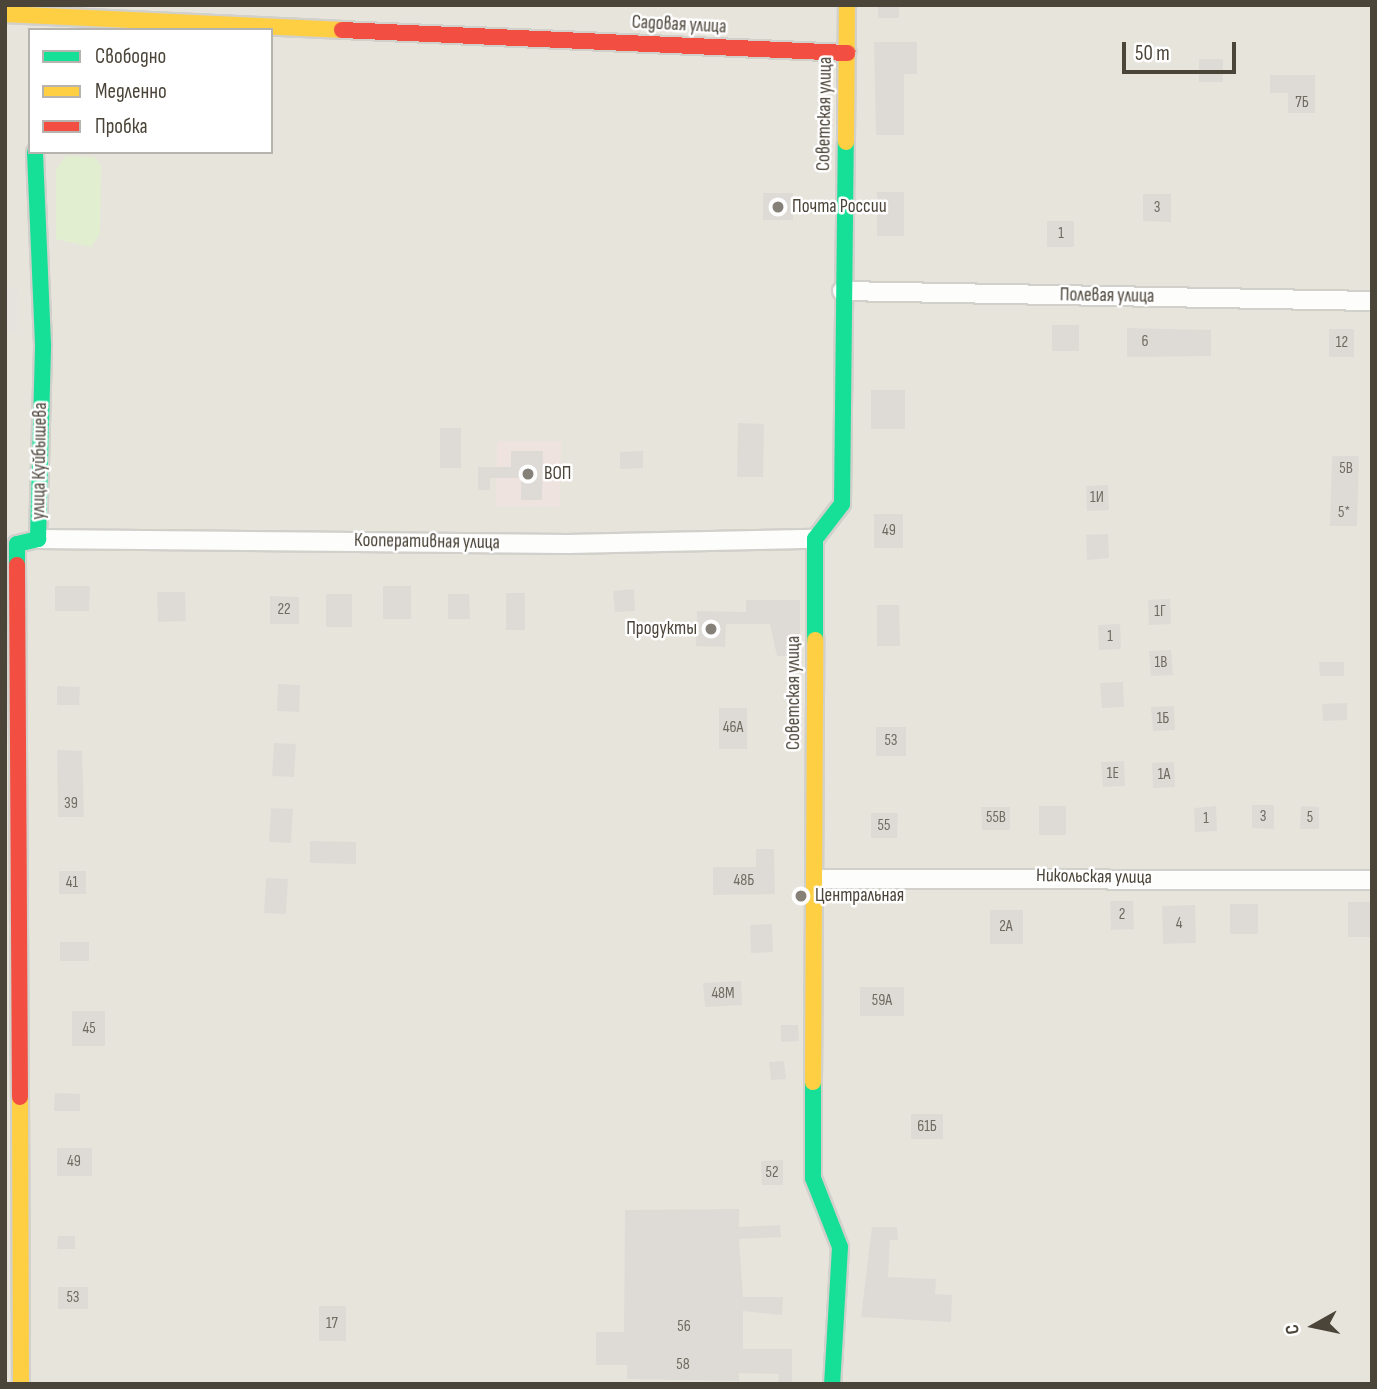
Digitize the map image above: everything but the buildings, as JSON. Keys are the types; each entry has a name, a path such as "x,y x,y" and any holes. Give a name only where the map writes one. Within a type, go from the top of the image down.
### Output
{"street":[{"name":"Советская улица","path":"832,1384 840,1247 813,1178 817,879 815,539 842,505 842,292 847,5"},
{"name":"Садовая улица","path":"5,14 847,53"},
{"name":"улица Куйбышева","path":"21,1384 11,545 38,538 43,344 35,154"},
{"name":"Полевая улица","path":"842,292 1372,301"},
{"name":"Кооперативная улица","path":"38,538 555,544 815,539"},
{"name":"Никольская улица","path":"817,879 1372,880"}],"shaded area":[{"path":"5,5 1372,5 1372,1384 5,1384"},
{"path":"5,288 18,288 17,332 5,332"},
{"name":"ВОП","path":"497,441 561,441 560,507 496,506"}],"green space":[{"path":"66,156 94,157 101,165 100,234 91,247 56,239 56,169"}],"traffic: fast":[{"path":"815,640 815,539 842,504 846,142"},
{"path":"17,565 17,544 38,539 43,344 35,154"},
{"path":"813,1082 813,1178 840,1247 832,1384"}],"traffic: slow":[{"path":"846,142 847,5"},
{"path":"5,14 342,30"},
{"path":"813,1082 815,640"},
{"path":"20,1097 21,1384"}],"traffic: jam":[{"path":"342,30 847,53"},
{"path":"17,565 20,1097"}],"place":[{"name":"Почта России","path":"778,207"},
{"name":"ВОП","path":"528,474"},
{"name":"Продукты","path":"711,629"},
{"name":"Центральная","path":"801,896"}]}
